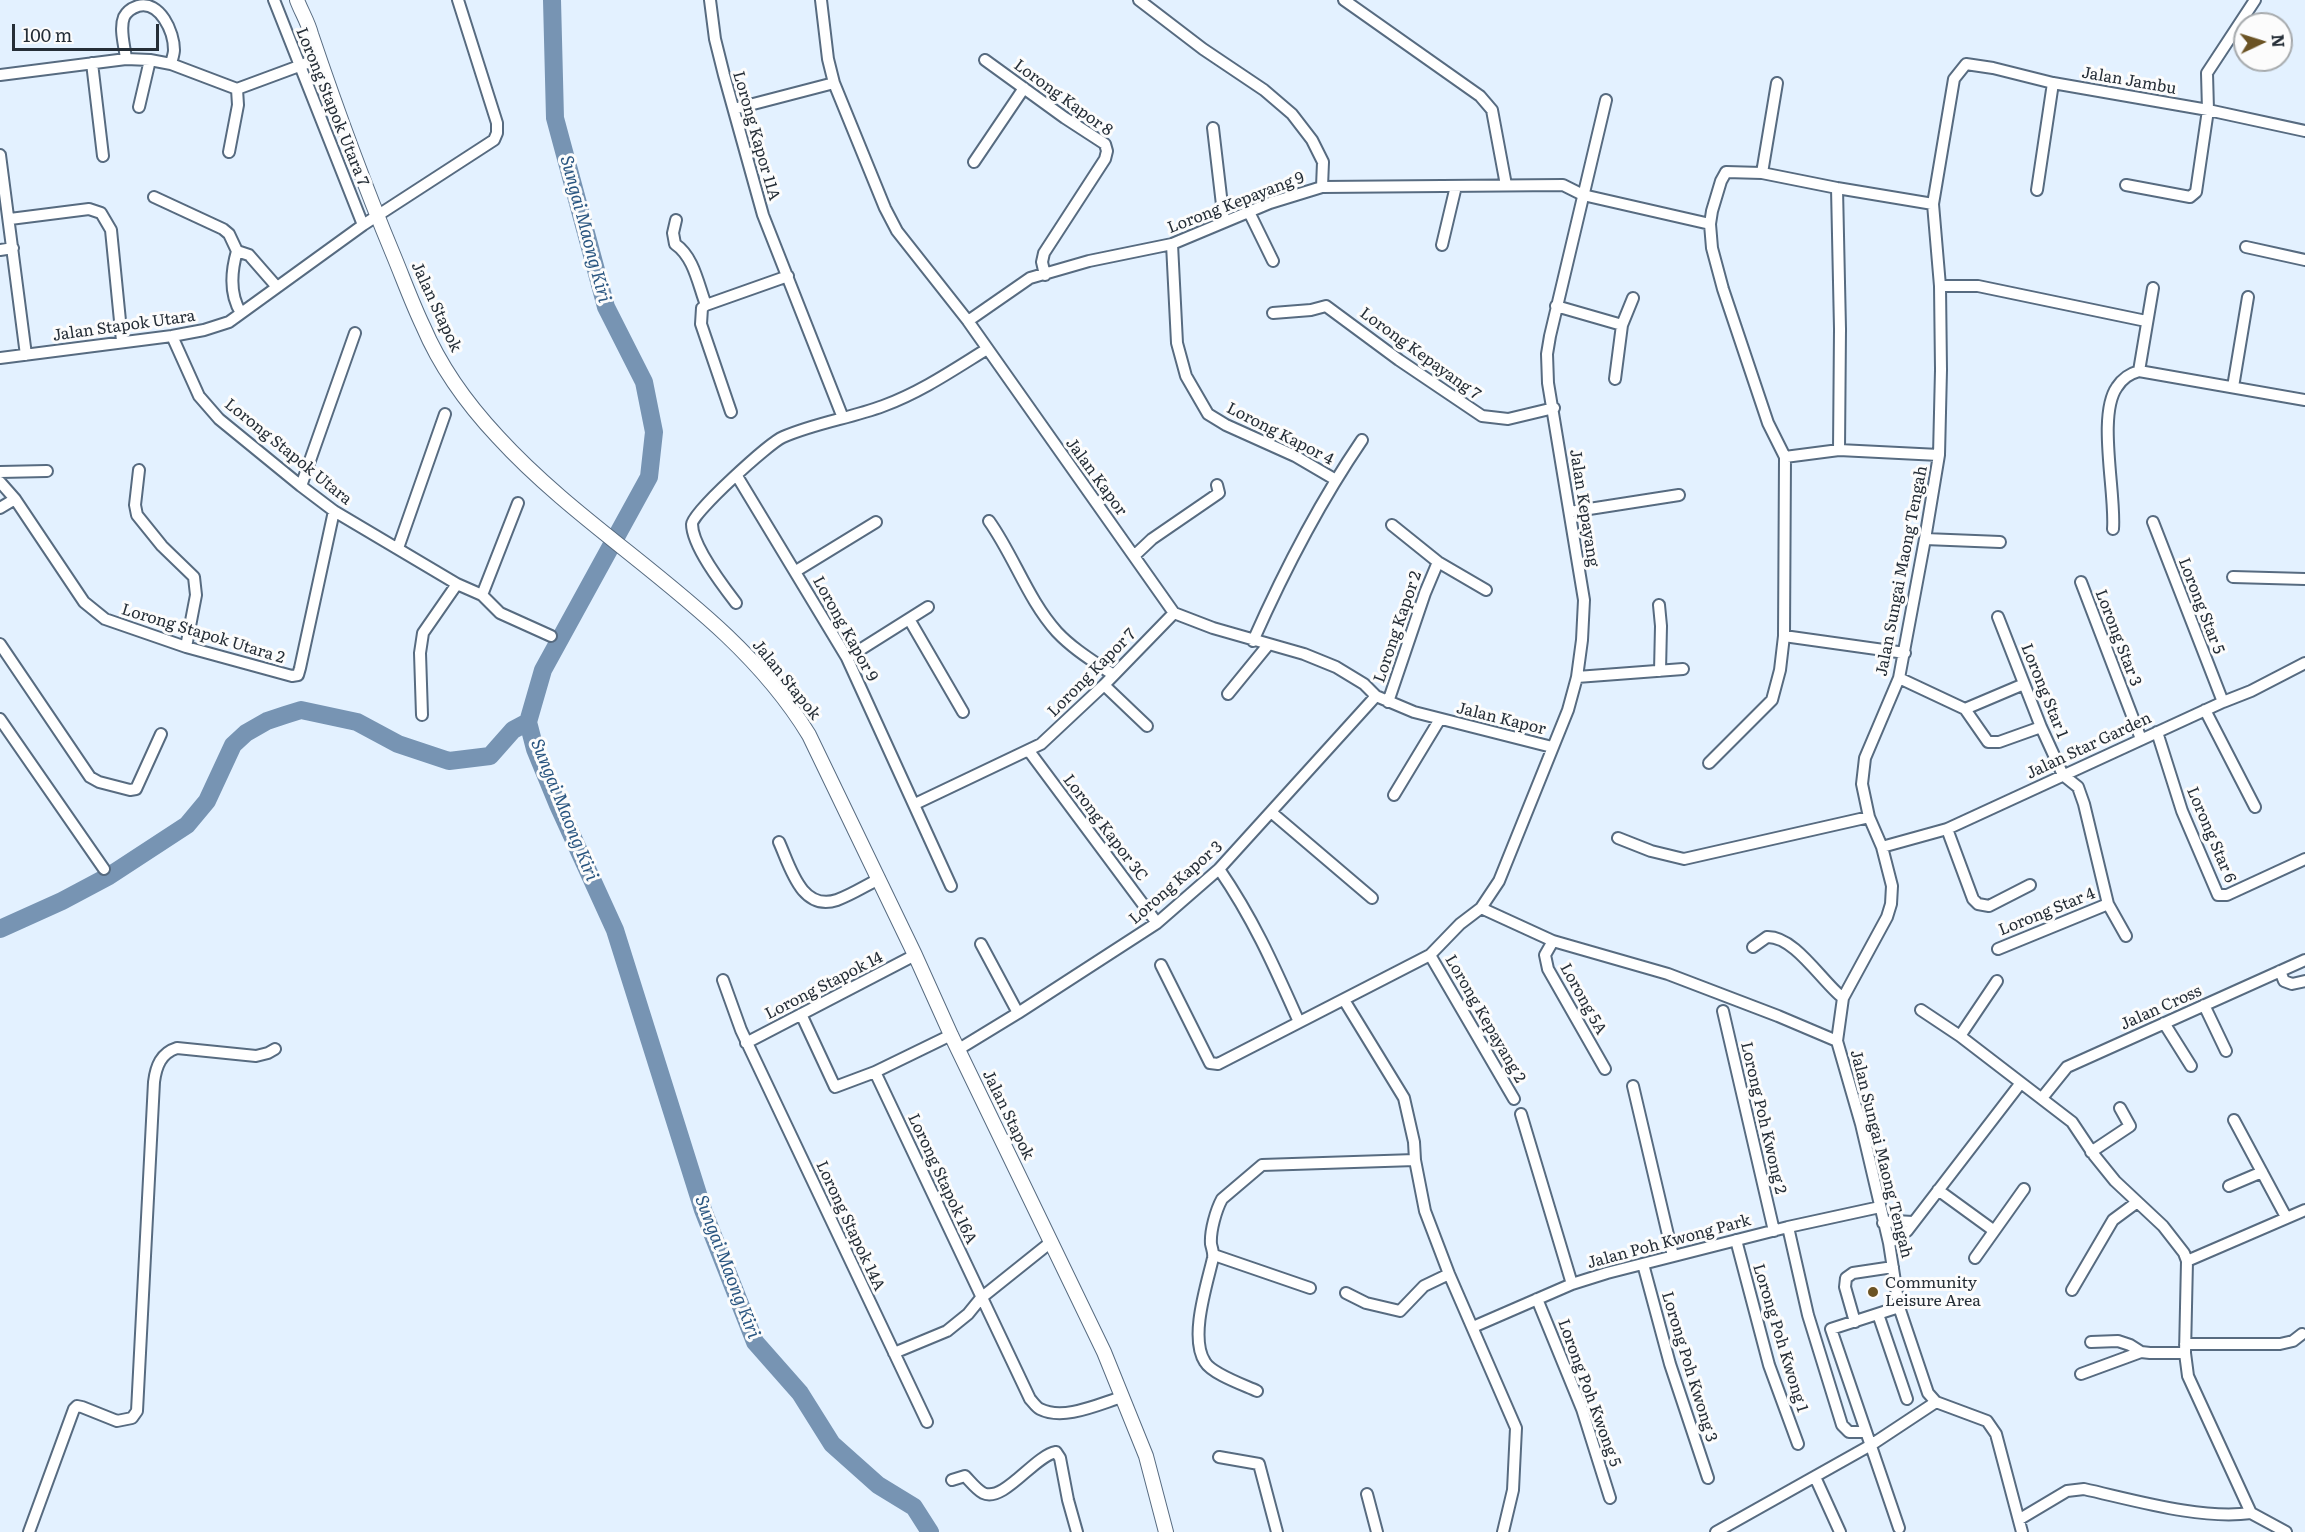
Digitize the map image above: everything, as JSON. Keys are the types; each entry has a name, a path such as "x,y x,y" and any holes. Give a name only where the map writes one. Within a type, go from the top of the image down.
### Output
{"main road":[{"name":"Jalan Stapok","path":"297,0 311,31 318,59 377,215 423,328 458,387 498,437 576,510 705,615 746,655 799,718 827,770 951,1035 1104,1352 1146,1456 1166,1532"},
{"path":"307,0 312,18 311,31"}],"street":[{"name":"Lorong Stapok Utara 7","path":"274,0 363,225"},
{"name":"Jalan Stapok Utara","path":"0,358 172,336 204,330 229,322 377,215 494,140 497,123 458,0"},
{"name":"Lorong Kapor 11A","path":"711,0 715,39 763,215 843,418"},
{"name":"Jalan Kapor","path":"821,0 828,59 834,83 885,208 897,231 968,321 1174,613 1253,641 1304,654 1336,667 1388,702 1440,719 1552,747"},
{"path":"1139,0 1203,49 1264,90 1292,114 1312,140 1323,162 1322,187"},
{"path":"1344,0 1480,96 1492,110 1506,185"},
{"path":"2126,184 2180,196 2190,197 2196,192 2208,110 2207,73 2255,0"},
{"path":"126,59 124,17 130,9 142,5 153,7 165,17 173,43 171,64"},
{"path":"0,75 126,59 150,60 171,64 237,89 318,59"},
{"path":"139,107 150,60"},
{"name":"Lorong Kapor 8","path":"985,60 1105,144 1107,151 1105,159 1044,253 1042,262 1045,275"},
{"path":"92,63 103,156"},
{"name":"Jalan Jambu","path":"1954,79 1966,64 1993,68 2054,83 2208,110 2305,131"},
{"name":"Jalan Sungai Maong Tengah","path":"1936,1402 1928,1393 1899,1307 1889,1244 1861,1124 1837,1041 1844,998 1887,917 1891,904 1892,886 1882,847 1869,817 1862,784 1865,758 1899,678 1905,653 1939,455 1940,286 1933,204 1954,79"},
{"path":"734,109 834,83"},
{"path":"1762,173 1777,83"},
{"path":"2037,190 2054,83"},
{"path":"974,162 1024,88"},
{"path":"228,152 238,105 237,89"},
{"name":"Jalan Kepayang","path":"1161,965 1210,1063 1218,1064 1430,955 1460,924 1481,908 1499,881 1568,711 1577,677 1584,600 1554,408 1548,383 1547,354 1556,306 1606,100"},
{"path":"1213,128 1224,222"},
{"path":"0,155 26,354"},
{"path":"1709,763 1772,700 1780,670 1784,636 1785,458 1768,423 1723,289 1712,248 1710,224 1721,181 1726,172 1762,173 1933,204"},
{"name":"Lorong Kepayang 9","path":"1045,275 1089,261 1172,244 1249,212 1322,187 1563,185 1583,195 1710,224"},
{"path":"1442,245 1456,186"},
{"path":"1837,188 1840,329 1839,450"},
{"path":"154,197 214,224 229,234 237,252 231,271 236,306 241,313"},
{"path":"10,219 89,209 101,213 111,230 122,341"},
{"path":"1249,212 1273,261"},
{"path":"676,220 673,233 675,243 684,250 689,258 706,305"},
{"name":"Lorong Kapor 4","path":"1172,244 1177,343 1186,376 1208,414 1226,425 1294,456 1336,480"},
{"path":"0,250 13,248"},
{"path":"2246,248 2305,260"},
{"path":"237,252 249,255 277,286"},
{"path":"968,321 1030,278 1045,275"},
{"path":"731,412 701,324 702,308 788,276"},
{"path":"1940,286 1978,286 2146,321"},
{"path":"2139,371 2153,288"},
{"path":"2233,387 2248,297"},
{"path":"1615,379 1622,325 1633,298"},
{"name":"Lorong Kepayang 7","path":"1273,313 1311,310 1326,306 1399,360 1482,416 1508,419 1554,408"},
{"path":"1556,306 1622,325"},
{"path":"301,486 355,333"},
{"name":"Lorong Stapok Utara","path":"172,336 199,396 219,419 301,486 334,511 457,584 482,595 500,613 551,636"},
{"path":"736,603 698,544 692,521 716,493 763,450 781,438 883,406 914,393 940,380 987,349"},
{"path":"2113,529 2109,445 2110,409 2115,388 2126,376 2139,371 2305,400"},
{"path":"398,548 445,414"},
{"name":"Lorong Kapor 4","path":"1253,641 1276,591 1336,480 1362,440"},
{"path":"1785,458 1839,450 1939,455"},
{"path":"139,470 136,515 162,546 194,577 196,594 186,647"},
{"path":"0,472 47,471"},
{"name":"Lorong Kapor 9","path":"737,476 847,657 951,886"},
{"name":"Lorong Stapok Utara 2","path":"0,482 15,499 84,602 105,619 186,647 292,676 298,675 334,511"},
{"path":"1134,556 1152,539 1219,493 1217,485"},
{"path":"1570,512 1679,495"},
{"path":"0,508 15,499"},
{"path":"482,595 518,503"},
{"path":"796,571 876,522"},
{"path":"989,522 1001,538 1042,612 1056,631 1071,646 1112,674"},
{"name":"Lorong Star 5","path":"2153,522 2223,702"},
{"path":"1392,525 1438,562 1486,590"},
{"path":"1925,539 2000,542"},
{"name":"Lorong Kapor 2","path":"1388,702 1425,593 1438,562"},
{"path":"2233,577 2305,579"},
{"name":"Lorong Star 3","path":"2081,582 2141,739"},
{"path":"422,715 420,653 423,633 457,584"},
{"path":"1659,604 1660,671"},
{"path":"847,657 928,607"},
{"name":"Lorong Kapor 7","path":"915,804 1029,751 1052,735 1174,613"},
{"name":"Lorong Star 1","path":"1998,617 2041,727 2063,775"},
{"path":"909,619 963,712"},
{"path":"1784,636 1905,653"},
{"path":"0,644 93,780 130,790 136,789 161,734"},
{"path":"1228,694 1268,645"},
{"name":"Jalan Star Garden","path":"1882,847 1947,829 2251,691 2305,663"},
{"path":"1577,677 1683,669"},
{"path":"1899,678 1965,709 1988,742 1999,742 2041,727"},
{"path":"1965,709 2024,684"},
{"path":"1104,685 1147,726"},
{"name":"Lorong Kapor 3","path":"958,1049 1157,923 1219,869 1376,696"},
{"path":"2205,710 2255,807"},
{"path":"0,719 104,869"},
{"path":"1394,795 1440,719"},
{"name":"Lorong Star 6","path":"2157,732 2182,811 2218,895 2227,895 2305,859"},
{"name":"Lorong Kapor 3C","path":"1029,751 1157,923"},
{"name":"Lorong Star 4","path":"2063,775 2078,788 2084,804 2108,904 2126,936"},
{"path":"1271,812 1372,898"},
{"path":"1618,838 1651,851 1684,859 1869,817"},
{"path":"1947,829 1973,899 1978,904 1989,906 2030,885"},
{"path":"779,842 801,890 811,898 822,902 836,900 879,879"},
{"path":"1219,869 1263,940 1299,1022"},
{"name":"Lorong Star 4","path":"1998,949 2108,904"},
{"path":"1481,908 1553,941 1668,974 1837,1041"},
{"path":"1753,947 1767,938 1778,939 1807,959 1833,990 1844,998"},
{"name":"Lorong 5A","path":"1553,941 1545,955 1548,969 1605,1069"},
{"path":"981,944 1018,1013"},
{"name":"Lorong Stapok 14","path":"746,1043 915,955"},
{"name":"Lorong Kepayang 2","path":"1430,955 1514,1099"},
{"name":"Jalan Cross","path":"2042,1098 2067,1066 2305,960"},
{"path":"2280,971 2284,981 2292,984 2305,981"},
{"name":"Lorong Stapok 14A","path":"723,980 746,1043 927,1422"},
{"path":"1960,1036 1997,981"},
{"path":"1344,1000 1404,1098 1425,1211 1449,1274 1516,1428 1513,1490 1503,1532"},
{"path":"2204,1005 2226,1052"},
{"path":"1921,1010 1960,1036 2072,1122 2091,1152 2136,1203 2163,1226 2184,1253 2187,1261 2185,1348 2188,1376 2251,1513"},
{"name":"Lorong Poh Kwong 2","path":"1723,1011 1774,1231"},
{"path":"801,1014 835,1087 839,1088 951,1035"},
{"path":"2164,1023 2191,1066"},
{"path":"28,1532 74,1409 77,1406 82,1407 117,1421 132,1418 137,1412 154,1082 160,1060 168,1051 177,1048 244,1056 268,1053 275,1049"},
{"name":"Lorong Stapok 16A","path":"875,1072 1030,1399 1039,1409 1056,1413 1072,1411 1122,1397"},
{"path":"1889,1244 1901,1236 1913,1222 2020,1084"},
{"path":"1633,1086 1673,1256"},
{"path":"2091,1152 2130,1126 2120,1108"},
{"path":"1521,1114 1572,1284"},
{"path":"2234,1120 2286,1217"},
{"path":"1257,1391 1206,1365 1202,1356 1199,1339 1204,1294 1214,1255 1211,1242 1218,1206 1226,1195 1262,1165 1415,1160"},
{"path":"2229,1186 2262,1172"},
{"path":"1975,1258 2024,1189"},
{"path":"1938,1190 1994,1230"},
{"path":"2072,1290 2113,1220 2136,1203"},
{"name":"Jalan Poh Kwong Park","path":"1473,1327 1572,1284 1788,1227 1880,1207"},
{"path":"2187,1261 2305,1210"},
{"path":"1883,1223 1913,1222"},
{"path":"1788,1227 1814,1334 1842,1425 1849,1432 1866,1432"},
{"name":"Lorong Poh Kwong 1","path":"1736,1240 1769,1365 1798,1444"},
{"path":"894,1353 947,1331 968,1314 981,1298 1051,1242"},
{"path":"1214,1255 1310,1288"},
{"name":"Lorong Poh Kwong 3","path":"1643,1264 1670,1364 1708,1478"},
{"path":"1855,1322 1845,1287 1846,1278 1853,1273 1893,1267"},
{"path":"1346,1293 1366,1303 1400,1311 1424,1286 1449,1274"},
{"name":"Lorong Poh Kwong 5","path":"1537,1299 1582,1409 1610,1498"},
{"path":"1814,1334 1899,1307"},
{"path":"1878,1314 1907,1399"},
{"path":"1832,1329 1899,1528"},
{"path":"2081,1374 2141,1352 2280,1344 2293,1341 2302,1334"},
{"path":"2091,1342 2118,1341 2141,1352"},
{"path":"1717,1532 1871,1445 1936,1402 1987,1421 1996,1434 2022,1532"},
{"path":"952,1479 965,1476 981,1492 990,1494 1010,1486 1040,1458 1056,1452 1060,1458 1077,1532"},
{"path":"1219,1457 1259,1464 1277,1532"},
{"path":"1815,1477 1840,1532"},
{"path":"2020,1519 2074,1489 2084,1489 2172,1508 2234,1515 2251,1513 2286,1532"},
{"path":"1367,1494 1377,1532"}],"waterway":[{"name":"Sungai Maong Kiri","path":"552,0 555,118 606,307 644,382 654,432 649,477 543,670 528,722 535,749 558,805 615,930 703,1210 755,1342 800,1393 832,1444 878,1485 914,1507 930,1532"},
{"path":"0,929 62,901 109,876 187,825 207,801 233,745 246,733 267,721 301,710 357,722 398,744 449,761 490,756 513,730 528,722"}],"place":[{"name":"Community Leisure Area","path":"1873,1292"}]}
